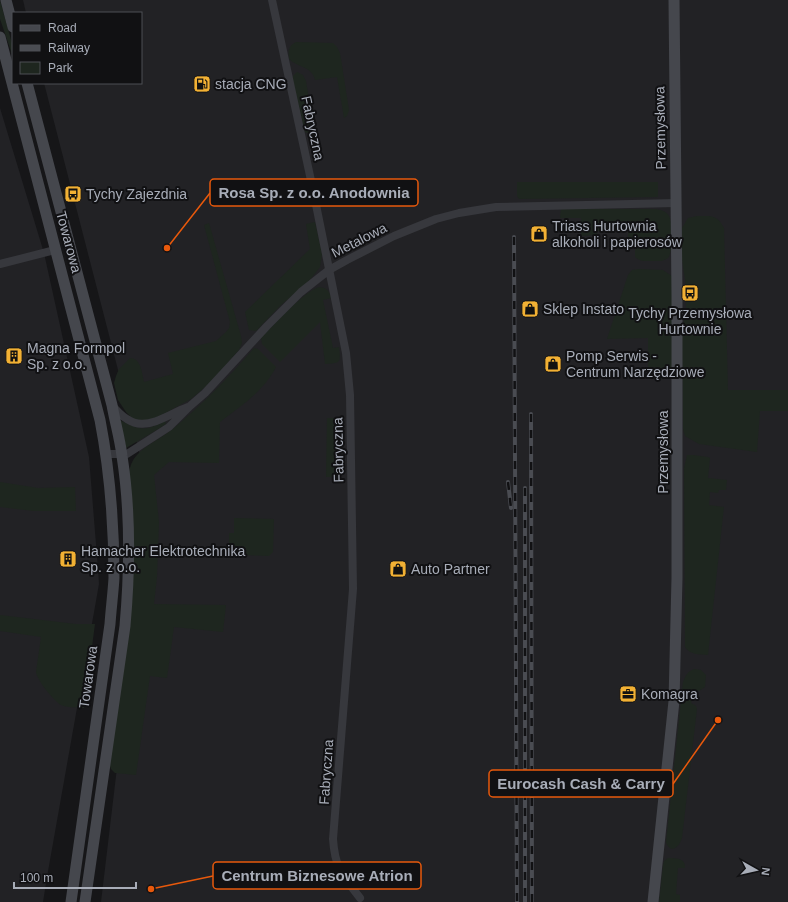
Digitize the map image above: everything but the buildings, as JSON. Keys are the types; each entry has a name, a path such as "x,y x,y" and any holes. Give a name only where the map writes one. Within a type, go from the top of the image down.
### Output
{"street":[{"path":"6,0 12,23"},
{"name":"Fabryczna","path":"272,0 311,178 346,353 350,387 353,589 333,839 334,855 339,870 360,898"},
{"name":"Przemysłowa","path":"653,902 674,701 678,578 674,0"},
{"name":"Towarowa","path":"0,37 12,83"},
{"name":"Towarowa","path":"12,84 100,420 106,454 113,548 114,580 110,624 71,902"},
{"name":"Towarowa","path":"27,84 112,405 122,455 128,520 129,582 125,626 85,902"},
{"path":"20,114 33,110"},
{"name":"Metalowa","path":"122,455 132,452 168,427 205,393 267,326 301,292 329,270 408,230 436,219 459,213 496,207 676,203"},
{"path":"0,264 55,250"},
{"path":"112,405 128,420 144,425 152,424 190,406"},
{"path":"106,454 122,455"}],"shaded area":[{"path":"23,0 788,0 788,902 101,902 139,583 141,459 44,84 142,84 142,12 26,12"},
{"path":"0,108 44,253 89,457 99,584 43,902 0,902"}],"green space":[{"path":"0,0 12,43 12,54 0,19"},
{"path":"296,42 333,43 337,47 340,53 349,110 347,116 344,118 337,77 315,80 311,72 289,59 289,49 291,45"},
{"path":"297,72 303,75 306,81 314,129 311,134 305,132 293,81 293,76"},
{"path":"517,182 658,182 658,197 519,199 517,196"},
{"path":"561,209 656,209 663,211 669,216 671,225 672,244 670,255 668,258 660,261 643,261 637,259 635,257 635,245 628,245 628,231 597,231 597,235 581,236 581,218 560,218"},
{"path":"710,216 716,218 724,228 728,390 788,390 788,411 760,411 757,452 699,444 685,436 683,429 682,332 686,306 685,279 682,260 682,228 688,218"},
{"path":"315,222 322,254 320,267 310,280 280,306 256,331 249,330 245,312 310,249 306,224"},
{"path":"209,223 242,343 239,350 210,383 191,399 156,418 142,421 132,418 118,400 114,383 119,369 130,358 137,360 139,363 144,382 173,374 168,353 216,341 229,328 230,322 204,225"},
{"path":"632,270 663,270 672,276 672,370 668,376 662,379 654,379 648,376 648,338 607,339 628,275"},
{"path":"319,287 327,290 331,298 323,300 333,348 339,347 339,361 325,364 320,322 280,362 262,344 261,338 297,302 312,290"},
{"path":"254,348 258,349 276,367 259,391 220,422 219,463 169,462 154,475 159,522 157,577 154,604 226,605 223,632 174,627 167,678 150,676 136,775 115,773 111,769 109,763 120,691 130,467 134,459 141,451 169,432 206,400"},
{"path":"327,418 338,418 338,477 326,477"},
{"path":"120,420 137,428 152,427 165,421 166,424 126,448"},
{"path":"687,455 710,458 708,478 727,480 726,490 719,490 718,493 710,492 709,505 724,507 708,655 692,653 685,647 684,468"},
{"path":"0,482 38,488 75,487 76,511 34,511 0,507"},
{"path":"234,518 274,519 273,552 269,556 236,555 230,552 229,533 234,533"},
{"path":"0,615 76,624 95,624 84,708 63,706 50,694 42,685 36,672 41,637 0,631"},
{"path":"694,669 701,670 706,675 705,687 699,691 693,691 691,703 696,706 697,709 682,838 677,847 672,849 666,842 683,682 687,674"},
{"path":"668,858 680,859 685,865 685,868 678,868 676,894 680,895 680,902 659,902 663,865 664,861"}],"railway":[{"path":"514,237 517,902"},
{"path":"531,414 532,902"},
{"path":"508,482 511,508"},
{"path":"525,488 525,902"}],"place":[{"name":"stacja CNG","path":"202,84"},
{"name":"Tychy Zajezdnia","path":"73,194"},
{"name":"Triass Hurtownia alkoholi i papierosów","path":"539,234"},
{"name":"Rosa Sp. z o.o. Anodownia","path":"167,248"},
{"name":"Tychy Przemysłowa Hurtownie","path":"690,293"},
{"name":"Sklep Instato","path":"530,309"},
{"name":"Magna Formpol Sp. z o.o.","path":"14,356"},
{"name":"Pomp Serwis - Centrum Narzędziowe","path":"553,364"},
{"name":"Hamacher Elektrotechnika Sp. z o.o.","path":"68,559"},
{"name":"Auto Partner","path":"398,569"},
{"name":"Komagra","path":"628,694"},
{"name":"Eurocash Cash & Carry","path":"718,720"},
{"name":"Centrum Biznesowe Atrion","path":"151,889"}]}
